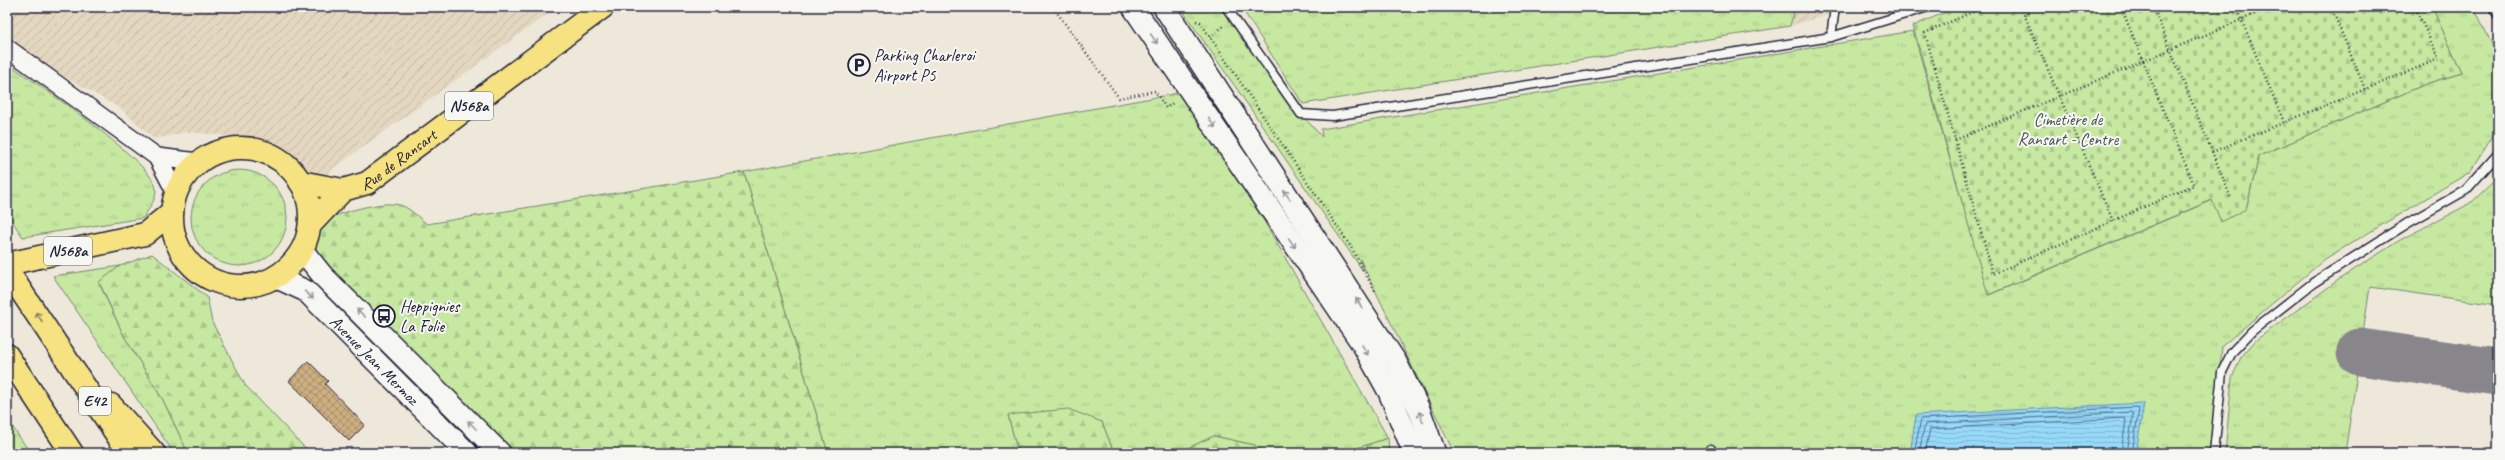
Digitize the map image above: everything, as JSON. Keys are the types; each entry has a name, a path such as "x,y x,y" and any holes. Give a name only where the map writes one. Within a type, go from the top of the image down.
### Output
{"main road":[{"name":"Rue de Ransart","path":"300,182 343,190 367,183 603,7"},
{"name":"N568a","path":"234,148 254,149 272,155 288,166 300,182 308,200 310,225 302,250 290,265 274,277 254,285 226,284 212,280 194,268 181,251 173,231 174,203 184,177 198,162 215,153 234,148"},
{"name":"Rue de Ransart","path":"310,225 343,190"},
{"name":"N568a","path":"7,264 137,235 174,203"},
{"name":"N568a","path":"137,235 181,251"},
{"name":"E42","path":"7,270 129,453"},
{"path":"61,349 154,453"},
{"path":"7,355 72,453"},
{"path":"31,390 58,453"}],"street":[{"path":"1133,7 1363,346 1389,392 1414,453"},
{"path":"1164,7 1396,362 1419,410 1435,453"},
{"path":"7,48 157,157 198,162"},
{"path":"157,157 174,203"},
{"name":"Avenue Jean Mermoz","path":"302,250 323,276 500,453"},
{"name":"Avenue Jean Mermoz","path":"274,277 306,291 467,453"}],"lane":[{"path":"1226,7 1301,114 1333,116 1831,37 1928,7"},
{"path":"1831,37 1835,7"},
{"path":"2493,7 2498,15"},
{"path":"2214,453 2222,372 2232,352 2252,331 2313,283 2408,223 2466,190 2498,154"}],"path":[{"path":"1053,7 1119,98 1155,91 1166,108 1190,92"},
{"path":"1984,7 1925,33 1993,274 2194,185 2121,7"},
{"path":"2021,7 2113,221"},
{"path":"2153,7 2231,198"},
{"path":"2236,7 2284,122"},
{"path":"1955,140 2272,7"},
{"path":"2332,7 2365,89"},
{"path":"2212,152 2439,59 2415,7"},
{"path":"1210,37 1234,19"}],"shaded area":[{"path":"7,7 557,7 312,184 268,140 188,132 154,139 121,109 22,52 7,37"},
{"path":"1795,7 1852,7 1790,26"}],"green space":[{"path":"1180,7 1220,7 1253,47 1301,114 1322,137 1321,129 1913,31 1989,295 2213,200 2246,209 2259,156 2428,83 2462,73 2432,7 2474,7 2498,57 2498,128 2470,172 2325,259 2222,346 2213,453 1454,453 1360,259 1363,271"},
{"path":"1241,7 1795,7 1790,26 1303,104"},
{"name":"Cimetière de Ransart - Centre","path":"1958,7 2432,7 2462,73 2428,83 2259,156 2246,209 2221,222 2212,200 1988,295 1913,26"},
{"path":"7,63 111,139 132,157 147,173 155,185 156,194 143,218 23,237 7,214"},
{"path":"1190,91 1388,438 1342,453 1266,453 1254,445 1214,436 1177,453 1114,453 1102,422 1008,415 1018,453 828,453 744,172"},
{"path":"239,170 258,173 273,184 284,199 287,218 284,237 273,252 258,263 239,266 220,263 205,252 194,237 191,218 194,199 205,184 220,173"},
{"path":"744,172 828,453 500,453 323,276 310,225 330,217 358,209 385,204 396,204 405,207 427,224"},
{"path":"2498,177 2498,305 2370,287 2345,453 2225,453 2232,378 2241,357 2256,340 2341,278 2400,240 2471,203"},
{"path":"152,254 207,297 212,322 245,385 303,446 313,453 188,453 163,400 124,336 99,282 120,266"},
{"path":"120,266 99,283 124,336 163,400 188,453 173,452 53,276"},
{"path":"1068,409 1102,422 1114,453 1018,453 1008,415"},
{"path":"7,419 27,448 30,453 9,453"},
{"path":"1214,436 1254,445 1266,453 1177,453"},
{"path":"1388,438 1389,453 1342,453"}],"water":[{"path":"2144,403 2136,453 1910,453 1916,415"}],"building":[{"path":"308,361 328,381 325,384 365,425 349,441 289,381"}],"taxiway":[{"path":"2360,352 2498,372"}],"place":[{"name":"Parking Charleroi Airport P5","path":"859,65"},
{"name":"Heppignies La Folie","path":"384,316"}]}
